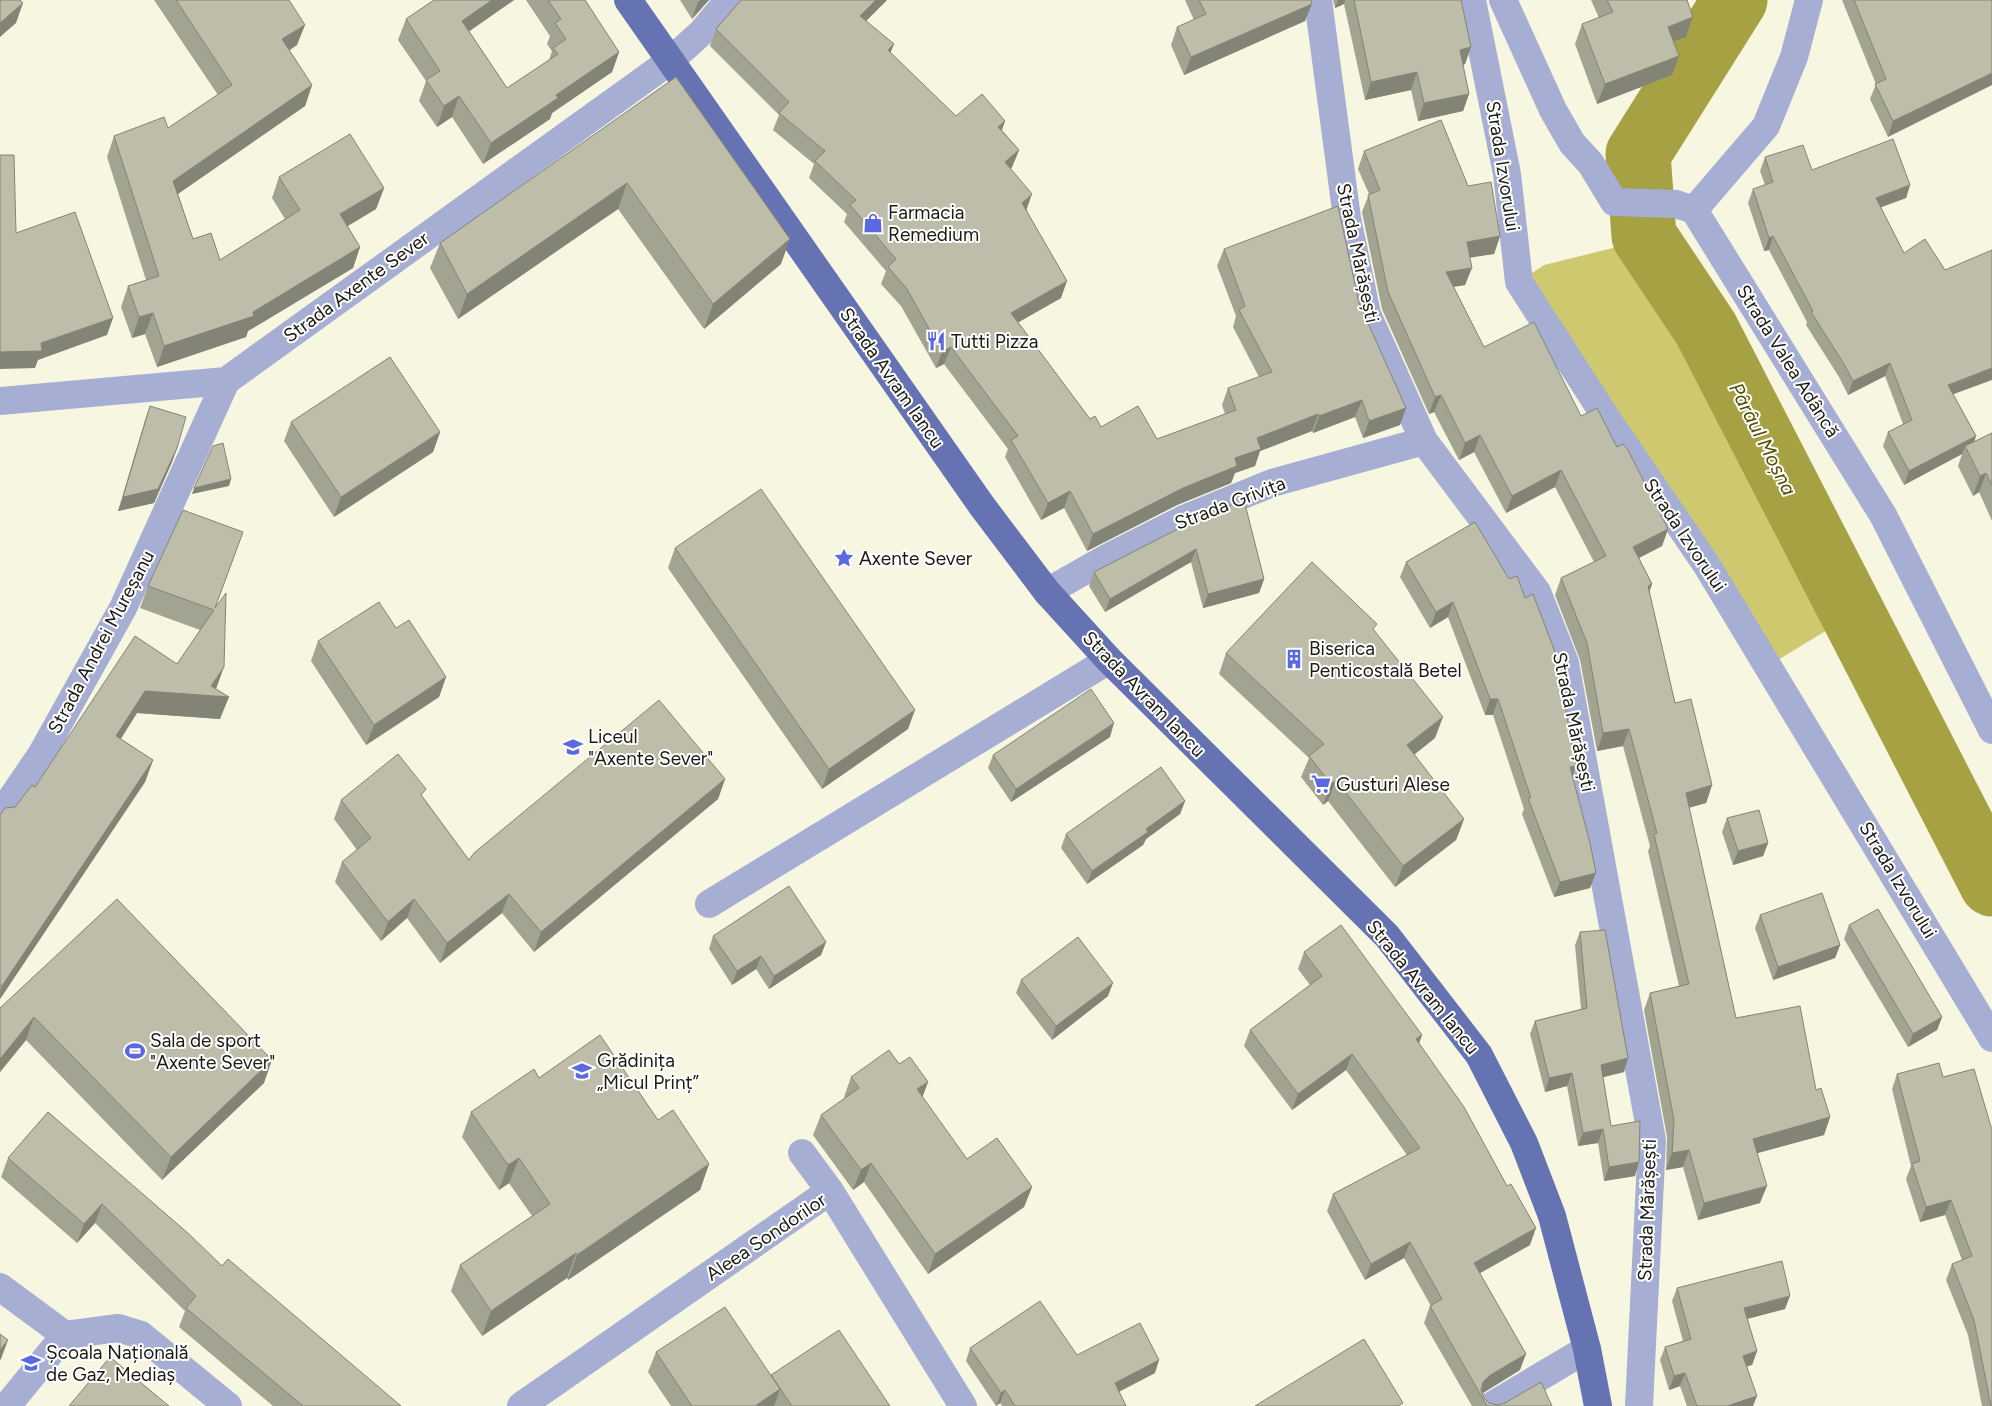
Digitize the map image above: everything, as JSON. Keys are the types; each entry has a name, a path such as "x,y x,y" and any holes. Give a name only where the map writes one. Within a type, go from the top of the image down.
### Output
{"main road":[{"name":"Strada Avram Iancu","path":"628,0 982,506 1047,592 1109,660 1387,936 1479,1055 1524,1143 1552,1216 1587,1349 1598,1406"}],"street":[{"name":"Strada Axente Sever","path":"226,381 670,61 702,32 729,0"},
{"name":"Strada Mărășești","path":"1318,0 1347,218 1367,314 1424,442 1537,592 1566,663 1652,1140 1639,1406"},
{"name":"Strada Izvorului","path":"1472,0 1508,174 1518,282 1607,419 1706,564 1992,1038"},
{"path":"1503,0 1553,110 1572,143 1591,164 1614,202 1685,207 1766,126 1794,57 1809,0"},
{"name":"Strada Valea Adâncă","path":"1685,207 1883,514 1992,730"},
{"path":"0,401 226,381"},
{"name":"Strada Andrei Mureșanu","path":"0,815 41,755 124,608 226,381"},
{"name":"Strada Grivița","path":"1047,592 1105,559 1184,519 1272,483 1424,442"},
{"path":"709,904 1109,660"},
{"path":"802,1153 830,1191"},
{"name":"Aleea Sondorilor","path":"521,1406 830,1191 963,1406"},
{"path":"0,1288 65,1335"},
{"path":"7,1406 65,1335 118,1328 141,1335 228,1406"},
{"path":"1491,1406 1587,1349"}],"shaded area":[{"path":"1625,245 1706,348 1837,624 1768,666 1519,282 1544,265"}],"building":[{"path":"0,0 20,0 23,3 0,23"},
{"path":"176,0 289,0 305,25 282,39 312,85 173,181 193,239 211,233 220,260 300,210 279,177 350,134 384,188 340,214 360,247 253,312 254,316 164,346 153,313 139,317 128,286 159,276 114,136 164,117 168,128 232,85"},
{"path":"434,0 492,0 462,21 507,88 558,54 553,48 566,39 555,23 561,19 548,0 585,0 619,52 556,95 558,98 491,143 459,96 444,106 426,80 440,71 406,19"},
{"path":"741,0 876,0 860,16 894,44 888,50 956,116 982,94 1005,121 998,127 1019,150 1005,162 1032,194 1022,203 1067,281 1011,313 1090,419 1095,416 1101,427 1138,406 1157,439 1236,410 1228,388 1272,372 1239,310 1245,306 1224,249 1338,206 1359,303 1406,408 1369,421 1362,400 1319,416 1318,414 1257,438 1261,449 1235,458 1237,466 1183,488 1093,534 1070,491 1048,503 1011,440 1018,436 951,347 942,352 907,289 888,267 896,259 850,205 856,200 815,161 825,151 779,113 789,102 716,29"},
{"path":"1199,0 1311,0 1312,4 1191,57 1177,27 1206,14"},
{"path":"1354,0 1461,0 1471,47 1460,50 1469,94 1424,103 1417,72 1371,82"},
{"path":"1607,0 1687,0 1693,17 1668,27 1679,56 1605,84 1582,24 1613,12"},
{"path":"1854,0 1992,0 1992,73 1893,121 1875,84 1886,79"},
{"path":"676,77 790,239 713,304 627,183 467,294 440,243"},
{"path":"1441,120 1468,186 1491,182 1500,236 1467,242 1472,268 1446,272 1484,347 1534,322 1581,416 1597,408 1617,447 1623,444 1628,450 1668,529 1633,547 1652,584 1648,586 1675,703 1691,699 1712,785 1686,793 1736,1018 1800,1006 1816,1090 1821,1088 1830,1117 1753,1139 1767,1186 1704,1203 1689,1150 1672,1153 1674,1120 1650,993 1689,984 1654,834 1657,833 1629,729 1603,733 1587,643 1561,578 1606,556 1561,470 1512,496 1480,435 1465,443 1441,395 1435,397 1388,292 1368,195 1380,190 1364,151"},
{"path":"1893,139 1910,185 1876,198 1904,253 1925,239 1945,270 1992,250 1992,368 1948,385 1976,436 1909,471 1888,432 1912,420 1890,363 1853,381 1811,312 1813,311 1773,236 1769,238 1753,189 1773,182 1765,157 1803,145 1812,170"},
{"path":"0,155 14,155 16,233 75,212 113,318 41,343 42,351 0,352"},
{"path":"390,357 440,432 341,497 291,422"},
{"path":"150,406 186,417 177,448 158,489 123,497"},
{"path":"1992,433 1992,485 1986,473 1980,476 1965,446"},
{"path":"223,443 231,479 194,488 213,446"},
{"path":"761,489 915,710 829,769 675,548"},
{"path":"1244,500 1264,579 1208,594 1196,549 1110,599 1094,572 1195,520"},
{"path":"183,510 243,532 215,608 226,593 224,667 211,686 229,697 145,691 116,736 153,760 2,986 0,985 0,815 5,808 15,807 32,785 35,787 135,636 177,664 214,610 148,586"},
{"path":"1475,522 1509,579 1517,576 1525,598 1533,594 1555,652 1576,766 1570,767 1596,873 1560,882 1528,798 1531,798 1498,699 1490,699 1453,602 1436,612 1406,562"},
{"path":"1312,562 1377,624 1373,629 1443,717 1407,745 1464,819 1403,866 1336,780 1331,784 1309,756 1324,744 1226,653"},
{"path":"379,602 396,628 409,620 446,677 374,725 318,641"},
{"path":"1091,689 1114,723 1016,789 993,755"},
{"path":"659,700 725,779 541,932 509,894 447,943 414,899 388,922 342,862 371,838 341,800 398,754 426,789 421,795 469,860 474,853"},
{"path":"1161,767 1185,801 1146,829 1148,832 1092,871 1066,834"},
{"path":"1759,810 1768,843 1738,851 1727,818"},
{"path":"789,886 826,942 774,976 761,956 737,971 713,936"},
{"path":"1822,893 1840,945 1778,967 1760,915"},
{"name":"Sala de sport \"Axente Sever\"","path":"117,899 272,1060 171,1157 34,1017 0,1059 0,1008"},
{"path":"1878,909 1942,1017 1913,1034 1849,925"},
{"path":"1341,925 1422,1035 1416,1039 1464,1107 1507,1186 1511,1184 1536,1228 1474,1263 1526,1354 1489,1376 1483,1382 1481,1390 1484,1398 1489,1403 1498,1405 1505,1403 1541,1382 1552,1406 1487,1406 1430,1306 1442,1299 1410,1242 1371,1264 1333,1194 1420,1148 1352,1054 1298,1094 1250,1030 1322,976 1304,952"},
{"path":"1605,930 1628,1058 1601,1065 1611,1126 1640,1121 1639,1162 1609,1167 1603,1129 1583,1133 1572,1073 1549,1078 1535,1021 1587,1008 1580,932"},
{"path":"1078,937 1113,983 1056,1026 1021,980"},
{"path":"600,1035 658,1120 673,1110 709,1164 577,1255 576,1253 491,1311 460,1265 550,1204 519,1158 508,1165 471,1112 534,1069 539,1078"},
{"path":"889,1050 899,1064 910,1057 928,1082 917,1089 967,1159 997,1138 1032,1187 935,1254 871,1163 861,1170 821,1115 859,1088 851,1077"},
{"path":"1939,1063 1943,1077 1974,1069 1992,1130 1992,1406 1974,1320 1952,1264 1972,1256 1951,1200 1926,1207 1912,1164 1920,1161 1897,1074"},
{"path":"48,1112 189,1234 222,1266 228,1259 401,1406 303,1406 186,1308 196,1296 102,1204 84,1224 8,1158"},
{"path":"1782,1261 1790,1296 1744,1308 1757,1351 1743,1356 1757,1396 1727,1406 1697,1406 1685,1373 1674,1376 1665,1347 1691,1339 1677,1288"},
{"path":"1040,1301 1077,1355 1140,1323 1159,1360 1115,1383 1126,1406 1015,1406 1005,1390 1001,1393 970,1348"},
{"path":"725,1307 780,1389 755,1406 692,1406 656,1352"},
{"path":"839,1330 890,1406 792,1406 771,1375"},
{"path":"0,1334 8,1340 0,1350"},
{"path":"1364,1339 1403,1403 1398,1406 1255,1406"},
{"path":"110,1357 169,1406 69,1406"}],"waterway":[{"name":"Pârâul Moșna","path":"1735,0 1638,154 1644,236 1706,329 1992,884"}],"place":[{"name":"Farmacia Remedium","path":"873,223"},
{"name":"Tutti Pizza","path":"936,341"},
{"name":"Axente Sever","path":"844,558"},
{"name":"Biserica Penticostală Betel","path":"1294,659"},
{"name":"Liceul \"Axente Sever\"","path":"573,747"},
{"name":"Gusturi Alese","path":"1321,784"},
{"name":"Sala de sport \"Axente Sever\"","path":"135,1051"},
{"name":"Grădinița „Micul Prinț”","path":"582,1071"},
{"name":"Școala Națională de Gaz, Mediaș","path":"31,1363"}]}
